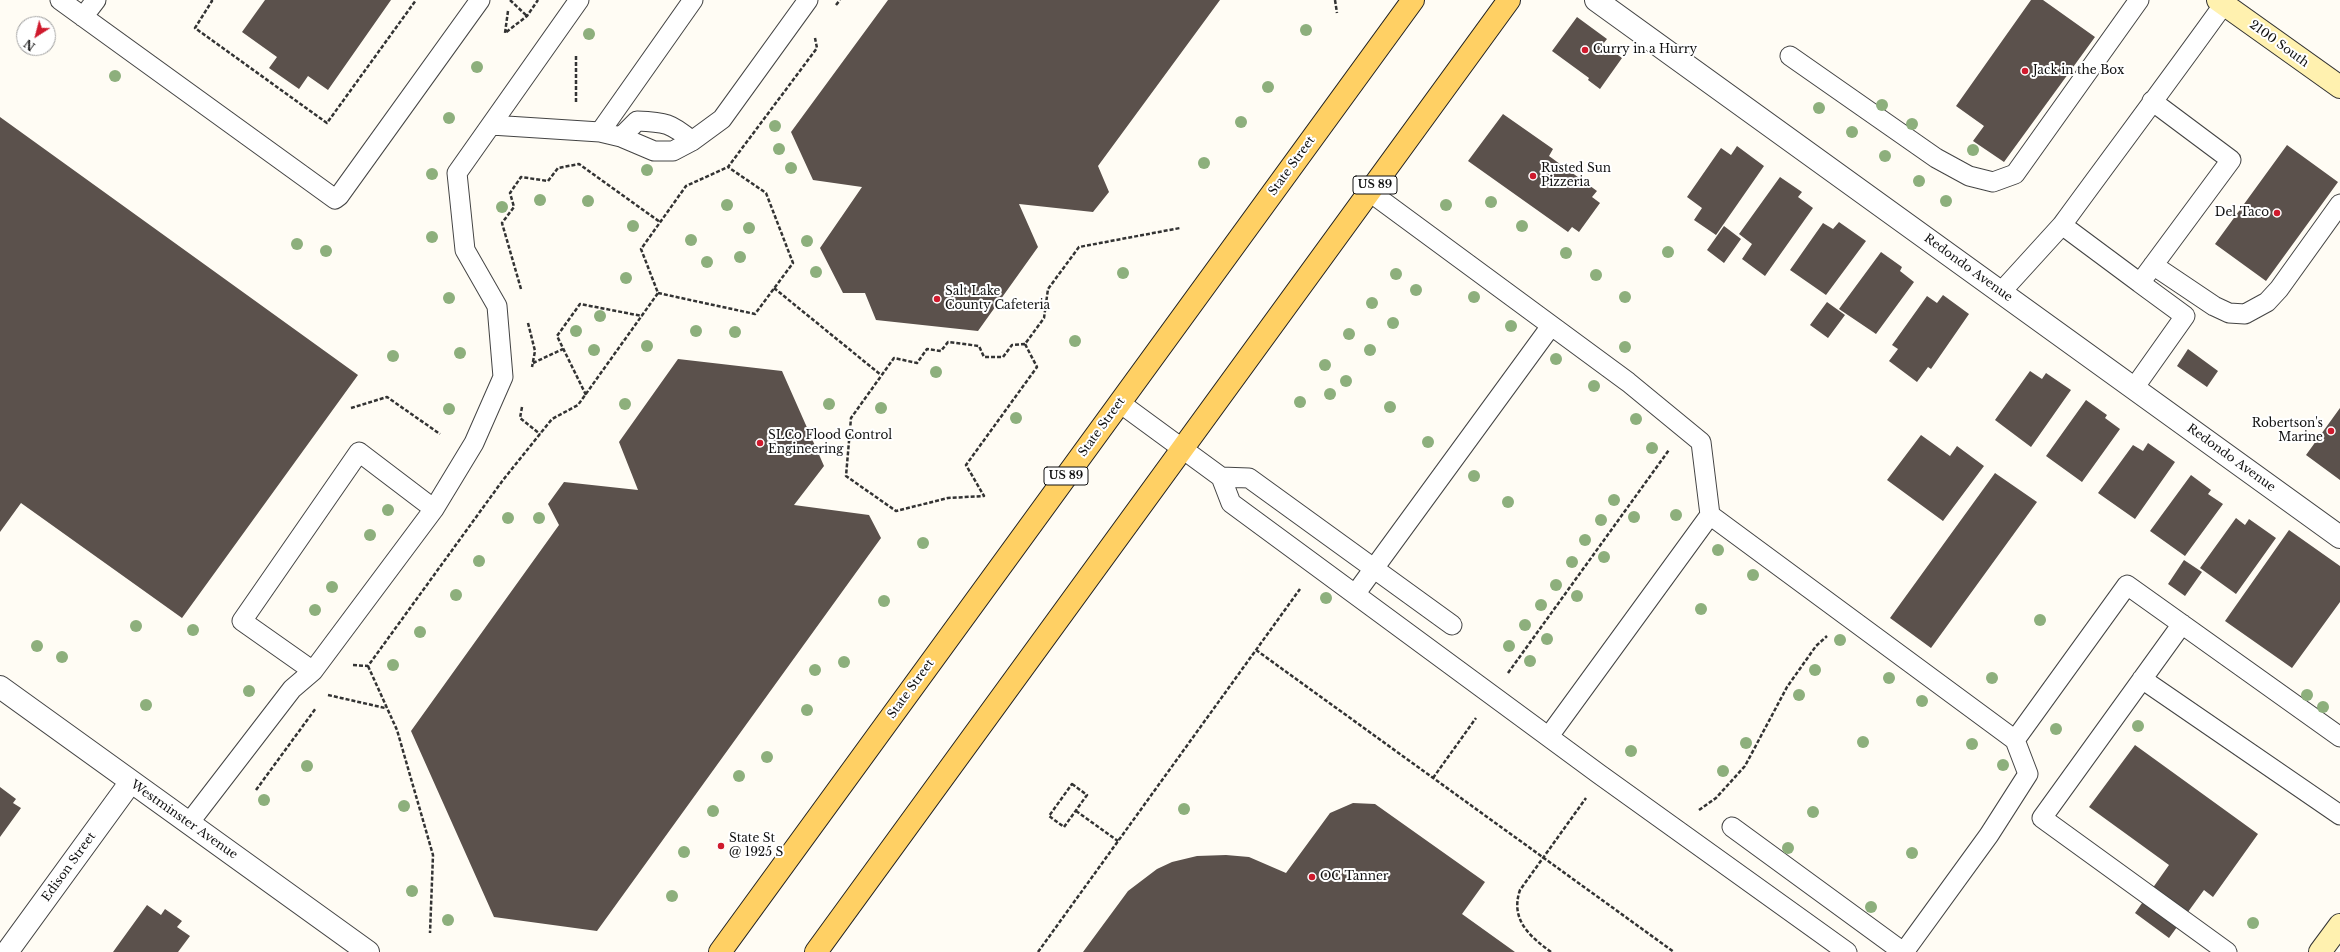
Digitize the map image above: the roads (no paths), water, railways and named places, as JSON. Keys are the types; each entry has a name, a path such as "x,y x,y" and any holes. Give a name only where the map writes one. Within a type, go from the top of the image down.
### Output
{"main road":[{"name":"State Street","path":"720,952 1413,0"},
{"name":"US 89","path":"816,952 1509,0"},
{"name":"2100 South","path":"2221,2 2340,87"},
{"path":"2320,952 2340,925"}],"street":[{"name":"Redondo Avenue","path":"1596,0 2340,537"},
{"name":"Westminster Avenue","path":"0,687 130,783 189,823 360,950"},
{"name":"Edison Street","path":"8,952 130,783"}],"lane":[{"path":"60,0 335,199 344,190 480,0"},
{"path":"83,17 96,0"},
{"path":"189,823 292,689 313,671 434,509 474,443 504,377 497,306 465,250 458,173 579,0"},
{"path":"600,132 693,0"},
{"path":"491,125 600,132 621,137 654,151 673,151 692,141 722,119 808,0"},
{"path":"1790,56 1936,158 1969,176 1993,182 2015,174 2139,0"},
{"path":"2001,292 2062,225 2152,101 2221,2"},
{"path":"2140,283 2231,160 2152,101"},
{"path":"621,137 637,121 657,122 675,127 692,141"},
{"path":"1370,192 1628,382 1701,442 1710,515 1549,736"},
{"path":"2153,265 2214,306 2229,313 2245,314 2267,302 2279,289 2340,204"},
{"path":"2062,225 2185,316 2134,388"},
{"path":"1356,593 1551,326"},
{"path":"1120,403 1182,449 1222,476 1249,478 1452,625"},
{"path":"313,671 242,621 359,452 434,509"},
{"path":"1222,476 1232,503 1674,828 1847,952"},
{"path":"1710,515 2015,740 2028,774 1989,834 1904,952 1732,827"},
{"path":"2015,740 2127,585 2340,737"},
{"path":"2182,624 2042,818 2227,952"},
{"path":"2142,679 2340,815"}],"place":[{"name":"Curry in a Hurry","path":"1585,50"},
{"name":"Jack in the Box","path":"2025,71"},
{"name":"Rusted Sun Pizzeria","path":"1533,176"},
{"name":"Del Taco","path":"2277,213"},
{"name":"Salt Lake County Cafeteria","path":"937,299"},
{"name":"Robertson's Marine","path":"2331,431"},
{"name":"SLCo Flood Control Engineering","path":"760,443"},
{"name":"State St @ 1925 S","path":"721,846"},
{"name":"OC Tanner","path":"1312,877"}]}
